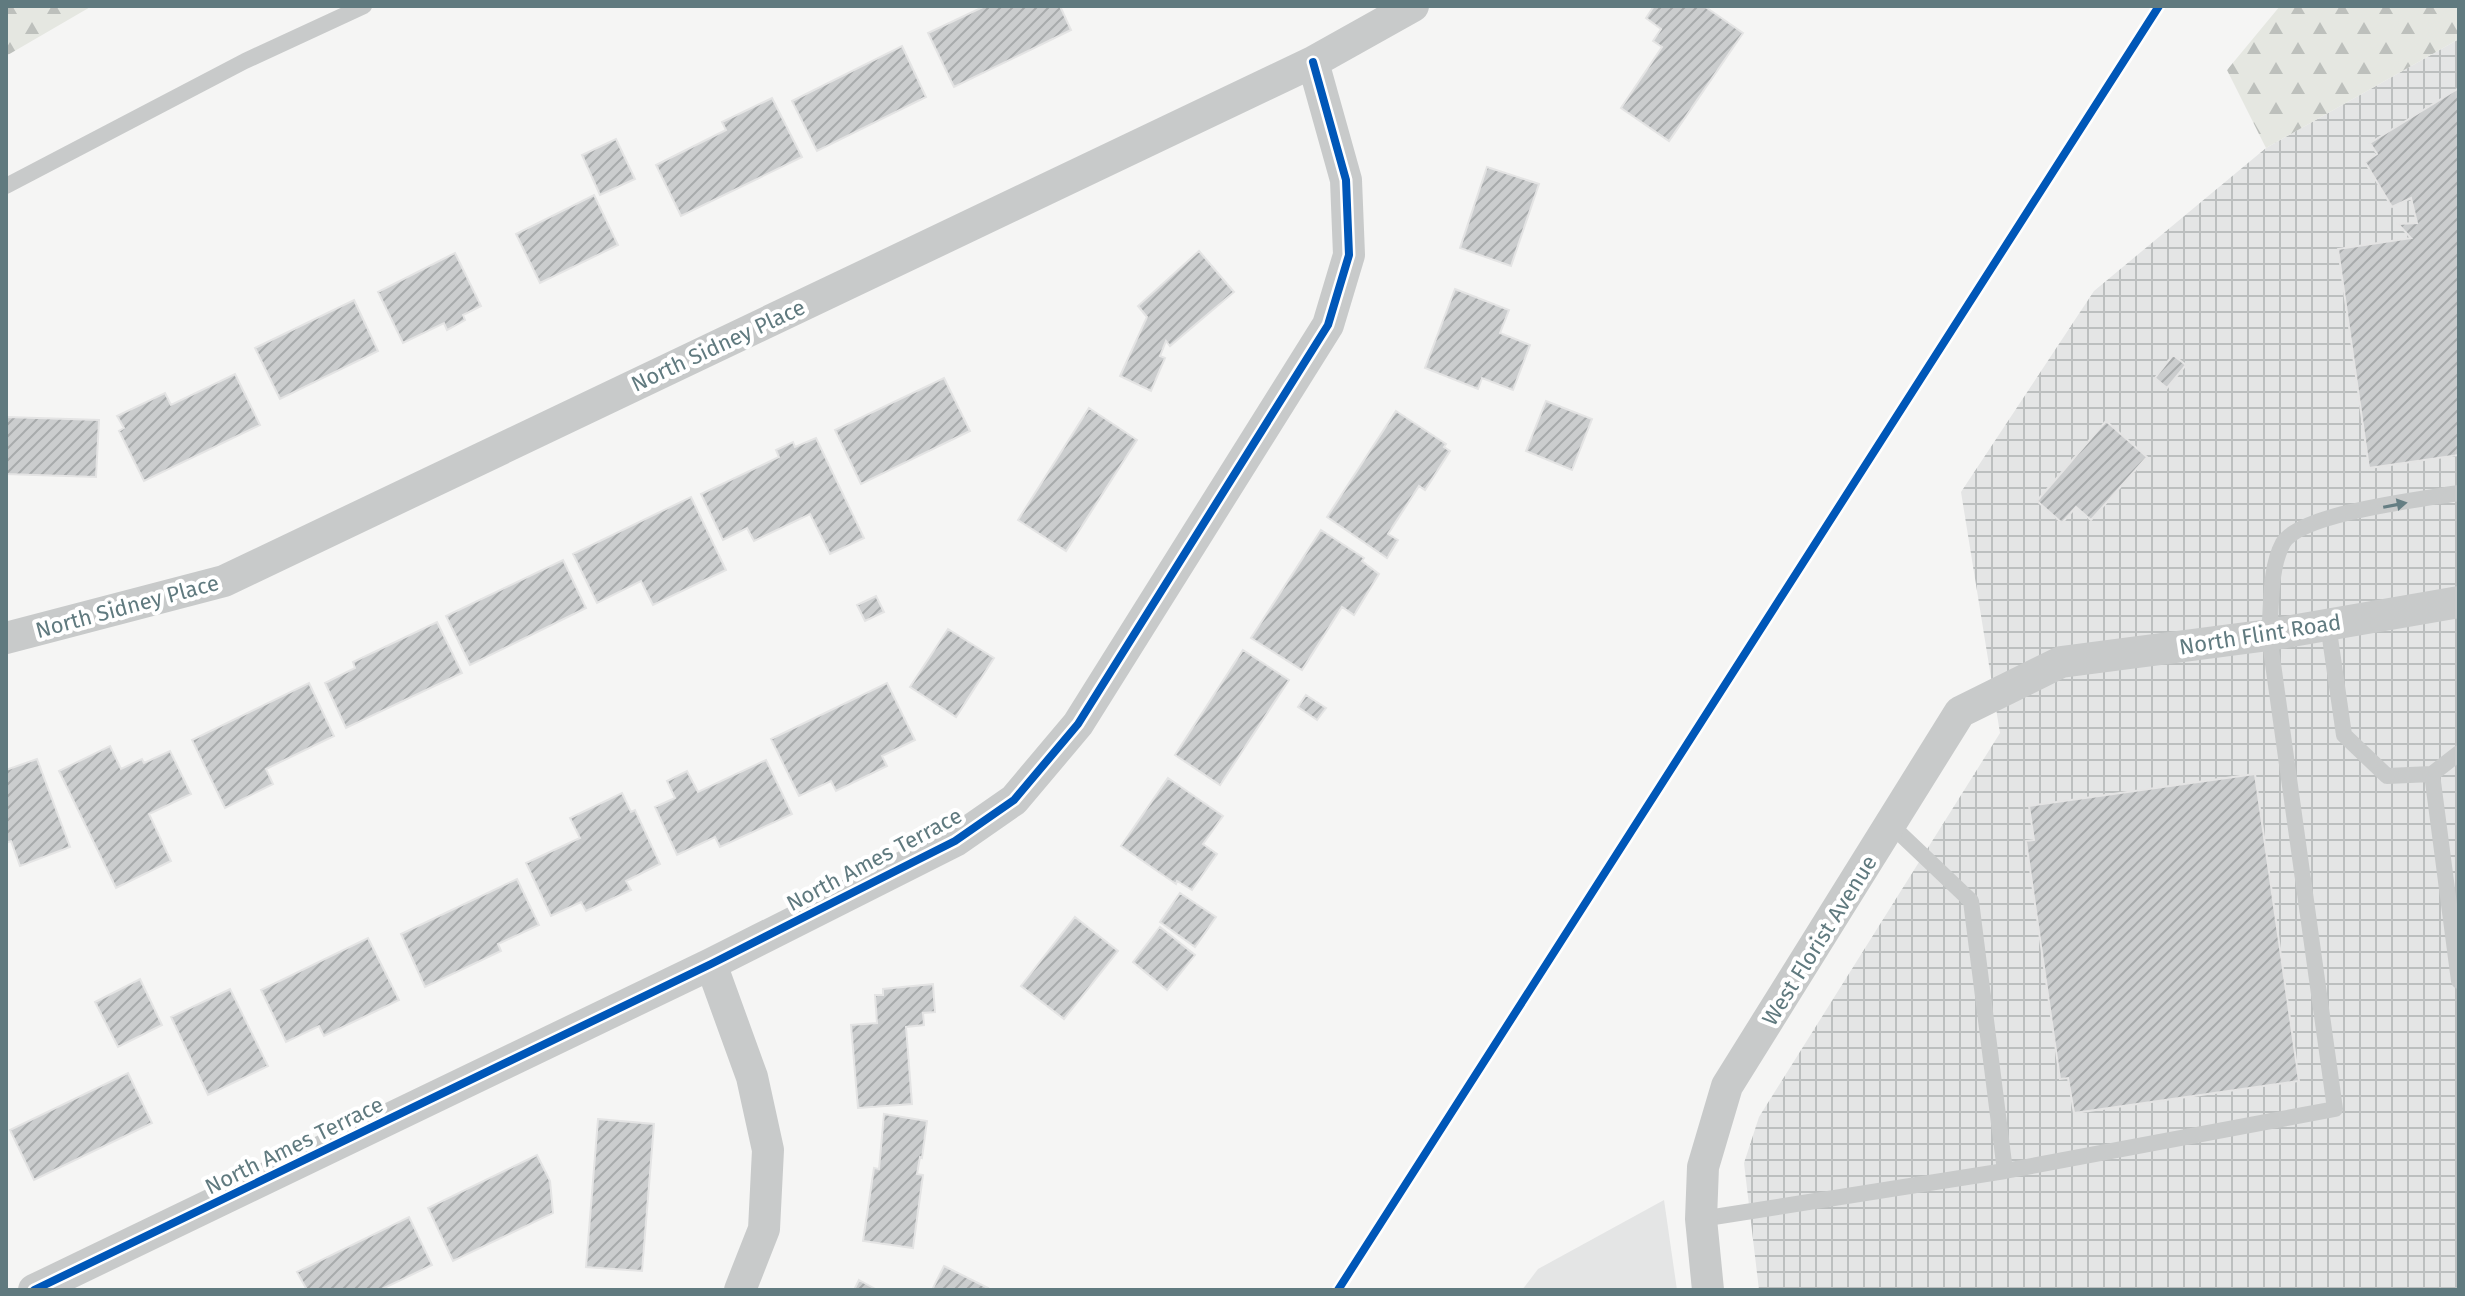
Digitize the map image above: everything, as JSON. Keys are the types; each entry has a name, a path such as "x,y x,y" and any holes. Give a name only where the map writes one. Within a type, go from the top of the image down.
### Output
{"street":[{"name":"North Sidney Place","path":"6,638 224,581 1313,62 1413,6"},
{"name":"North Ames Terrace","path":"34,1290 711,964 955,841 1014,800 1078,724 1328,325 1349,255 1346,180 1313,62"},
{"name":"North Flint Road","path":"2061,662 2269,635 2459,602"},
{"name":"West Florist Avenue","path":"1708,1290 1701,1219 1703,1167 1727,1086 1960,712 2061,662"},
{"path":"711,964 752,1077 768,1150 764,1229 740,1290"}],"lane":[{"path":"6,186 245,61 364,6"},
{"path":"1701,1219 2005,1171 2335,1109 2269,635 2274,572 2284,541 2312,523 2459,493"},
{"path":"2328,624 2344,735 2387,776 2432,774 2459,753"},
{"path":"2432,774 2459,981"},
{"path":"1890,824 1971,901 2005,1171"}],"shaded area":[{"path":"2459,39 2459,1290 1759,1290 1744,1163 1759,1117 2000,733 1961,492 2094,291 2266,148"},
{"path":"1664,1200 1677,1290 1522,1290 1538,1269"}],"green space":[{"path":"6,6 92,6 6,56"},
{"path":"2280,6 2459,6 2459,39 2266,148 2227,70"}],"building":[{"path":"985,6 1060,6 1071,30 954,87 928,33"},
{"path":"1654,6 1704,6 1743,33 1669,141 1621,108 1662,47 1653,41 1661,29 1646,18"},
{"path":"902,46 926,97 817,151 792,101"},
{"path":"2459,88 2459,455 2369,468 2338,249 2411,238 2398,224 2417,223 2411,198 2392,207 2365,162 2377,154 2370,143"},
{"path":"772,98 802,157 681,216 656,165 726,130 722,122"},
{"path":"616,139 635,179 600,195 582,155"},
{"path":"1487,167 1539,184 1511,266 1460,248"},
{"path":"594,195 618,245 540,283 516,234"},
{"path":"1199,251 1234,292 1170,346 1166,341 1160,356 1165,358 1151,391 1120,376 1147,317 1138,306"},
{"path":"455,253 481,306 463,315 465,320 447,330 444,323 403,343 378,292"},
{"path":"1455,289 1509,310 1500,333 1530,345 1513,390 1482,378 1478,389 1425,368"},
{"path":"354,300 378,351 280,399 255,348"},
{"path":"2173,355 2186,365 2167,388 2155,378"},
{"path":"235,374 260,425 144,481 119,431 124,428 117,416 165,393 171,405"},
{"path":"944,378 970,431 861,484 835,430"},
{"path":"1546,401 1592,419 1572,470 1526,451"},
{"path":"1089,408 1137,440 1066,551 1018,520"},
{"path":"1396,411 1446,444 1444,447 1450,451 1425,490 1419,486 1388,534 1398,540 1387,558 1327,517"},
{"path":"6,417 99,420 96,477 6,474"},
{"path":"2106,421 2147,457 2091,520 2076,507 2062,523 2037,501"},
{"path":"816,438 864,538 830,554 810,514 754,541 747,528 723,540 701,494 779,457 776,450 793,442 795,447"},
{"path":"691,497 726,570 653,605 641,581 597,603 573,554"},
{"path":"1321,530 1364,558 1362,561 1379,574 1354,615 1342,607 1302,670 1251,638"},
{"path":"563,560 586,608 470,665 446,616"},
{"path":"876,596 884,612 865,621 857,605"},
{"path":"437,622 462,673 346,728 325,683 355,668 353,662"},
{"path":"948,629 994,658 956,717 910,687"},
{"path":"1243,650 1289,680 1220,785 1175,755"},
{"path":"309,683 334,736 266,769 273,784 225,808 192,740"},
{"path":"887,683 915,740 882,756 887,766 836,791 831,781 799,796 771,739"},
{"path":"1306,695 1326,708 1317,720 1298,707"},
{"path":"110,746 121,769 170,751 191,794 149,814 171,861 116,888 59,771"},
{"path":"37,759 70,847 20,866 11,841 6,843 6,770"},
{"path":"766,760 792,814 720,847 715,837 677,855 655,807 675,798 667,781 687,771 698,792"},
{"path":"2255,774 2299,1081 2074,1113 2068,1078 2060,1079 2026,841 2034,840 2029,806"},
{"path":"1168,778 1223,816 1203,844 1217,854 1192,890 1177,881 1176,884 1121,846"},
{"path":"622,793 631,812 635,810 660,864 626,881 631,890 586,911 581,902 551,916 526,863 580,838 570,818"},
{"path":"517,879 539,925 498,944 501,951 425,987 401,934"},
{"path":"1180,893 1216,917 1195,947 1160,922"},
{"path":"1075,917 1118,951 1064,1019 1021,986"},
{"path":"1160,927 1195,955 1167,990 1133,962"},
{"path":"368,938 399,1000 324,1036 319,1026 286,1042 261,990"},
{"path":"140,979 162,1025 118,1047 95,1002"},
{"path":"933,984 935,1012 923,1013 924,1025 906,1027 912,1104 858,1108 851,1025 877,1023 875,995 883,995 883,989"},
{"path":"230,989 268,1066 208,1095 171,1017"},
{"path":"128,1073 152,1123 34,1180 10,1130"},
{"path":"884,1114 927,1121 917,1174 923,1175 913,1248 863,1241 874,1168 879,1169"},
{"path":"598,1119 654,1124 642,1271 586,1267"},
{"path":"537,1155 550,1181 553,1213 453,1261 428,1208"},
{"path":"409,1217 432,1265 380,1290 307,1290 297,1272"},
{"path":"944,1266 988,1288 987,1290 932,1290"},
{"path":"859,1280 877,1290 854,1290"}],"cycle path":[{"path":"1338,1290 2159,6"},
{"path":"34,1290 711,964 955,841 1014,800 1078,724 1328,325 1349,255 1346,180 1313,62"}]}
